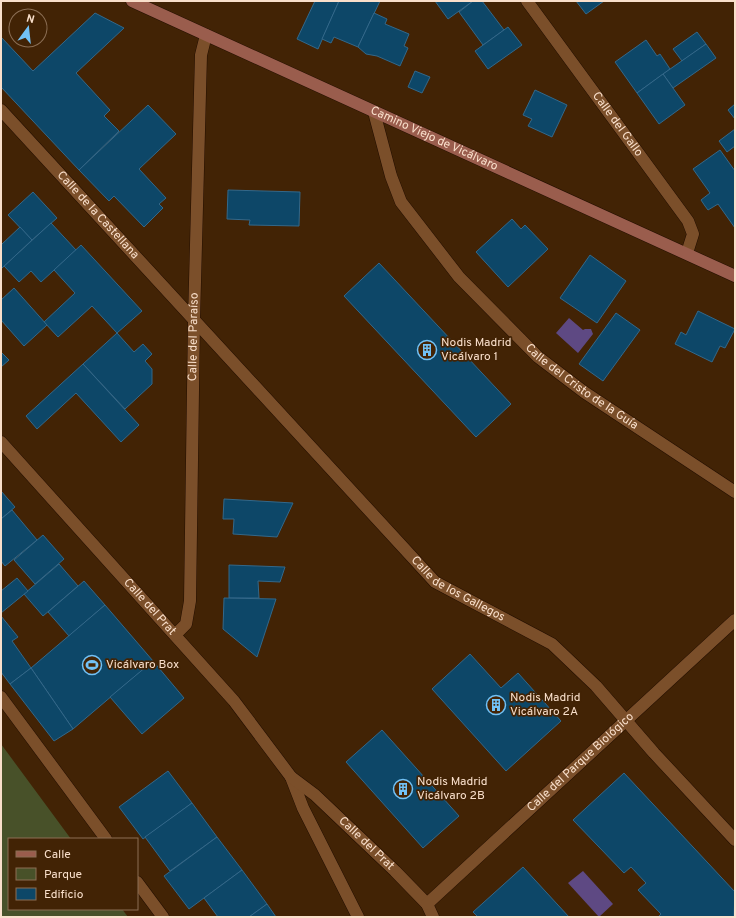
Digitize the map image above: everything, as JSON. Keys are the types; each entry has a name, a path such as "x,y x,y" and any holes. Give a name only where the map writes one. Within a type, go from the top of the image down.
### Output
{"street":[{"name":"Camino Viejo de Vicálvaro","path":"132,1 735,276"},
{"name":"Calle del Gallo","path":"527,1 688,220 693,234 687,253"},
{"name":"Calle del Paraíso","path":"175,635 186,624 190,601 194,320 201,55 206,35"},
{"name":"Calle de la Castellana","path":"1,110 194,320"},
{"name":"Calle del Cristo de la Guía","path":"374,112 391,176 402,202 459,277 538,357 584,392 735,492"},
{"name":"Calle de los Gallegos","path":"194,320 435,582 552,644 596,686 735,840"},
{"name":"Calle del Prat","path":"1,442 234,701 291,777 303,808 358,917"},
{"name":"Calle del Parque Biológico","path":"427,904 735,620"},
{"path":"1,697 105,838"},
{"name":"Calle del Prat","path":"291,777 315,795 395,871 427,904 433,917"},
{"path":"138,883 163,917"}],"green space":[{"path":"1,744 70,838 8,838 8,910 123,910 128,917 1,917"}],"shaded area":[{"path":"569,318 583,330 591,329 593,334 578,353 556,333"},
{"path":"583,871 613,904 599,917 568,883"}],"building":[{"path":"315,1 339,1 318,49 297,39"},
{"path":"339,1 380,1 358,47 334,37 331,43 322,39"},
{"path":"435,1 473,1 448,19"},
{"path":"473,1 482,1 504,30 483,45 459,12"},
{"path":"576,1 604,1 586,14"},
{"path":"95,13 124,28 76,73 110,110 104,116 119,131 79,170 1,87 1,37 8,44 8,48 11,48 33,71"},
{"path":"374,13 387,19 385,24 409,34 404,46 408,48 400,66 377,56 366,54 358,47"},
{"path":"508,27 522,45 488,69 475,51"},
{"path":"697,32 706,44 682,61 673,49"},
{"path":"646,40 657,56 660,54 670,69 637,93 615,62"},
{"path":"706,44 716,58 673,88 663,74"},
{"path":"415,71 430,77 422,93 408,87"},
{"path":"663,74 685,105 659,124 637,93"},
{"path":"535,90 567,105 552,137 528,126 532,119 523,115"},
{"path":"735,104 735,119 728,110"},
{"path":"148,105 176,134 139,169 166,198 159,204 163,208 144,227 114,196 109,201 79,170"},
{"path":"735,129 735,146 727,152 719,141"},
{"path":"720,150 735,171 735,228 718,204 708,210 705,206 701,200 710,193 693,169"},
{"path":"228,190 300,192 299,226 249,225 250,220 227,219"},
{"path":"33,192 57,218 32,240 8,215"},
{"path":"512,219 521,229 525,225 548,249 508,287 476,252"},
{"path":"51,223 76,250 41,282 31,271 19,282 4,266"},
{"path":"20,227 32,240 1,269 1,245"},
{"path":"81,245 142,311 117,333 92,306 58,337 44,322 75,293 54,270"},
{"path":"590,255 626,281 597,323 560,298"},
{"name":"Nodis Madrid Vicálvaro 1","path":"379,263 511,404 476,437 344,296"},
{"path":"14,288 47,325 24,346 1,320 1,300"},
{"path":"698,311 735,329 725,348 720,346 712,362 675,344 681,332 686,335"},
{"path":"616,313 640,330 603,381 579,364"},
{"path":"117,333 134,352 143,344 152,354 145,361 152,369 152,384 125,409 83,364"},
{"path":"1,352 9,360 1,367"},
{"path":"83,364 139,425 121,442 76,393 37,429 26,416"},
{"path":"1,491 15,507 1,519"},
{"path":"224,499 293,503 277,537 233,534 234,519 223,519"},
{"path":"12,510 37,540 5,566 1,561 1,519"},
{"path":"43,535 64,559 35,584 14,560"},
{"path":"59,564 78,586 43,616 24,594"},
{"path":"229,565 285,567 280,582 258,581 259,598 229,598"},
{"path":"17,578 28,591 1,613 1,591"},
{"path":"84,581 105,605 69,636 48,612"},
{"path":"224,598 276,599 257,657 223,629"},
{"name":"Vicálvaro Box","path":"105,605 153,661 73,729 31,668"},
{"path":"1,616 18,637 12,641 31,668 10,684 1,672"},
{"name":"Nodis Madrid Vicálvaro 2A","path":"470,654 501,688 518,673 561,721 506,771 432,689"},
{"path":"153,661 184,698 142,734 110,697"},
{"path":"31,668 73,729 54,741 10,684"},
{"name":"Nodis Madrid Vicálvaro 2B","path":"382,730 459,816 423,848 346,762"},
{"path":"168,771 192,803 143,839 119,807"},
{"path":"624,773 735,892 734,917 658,917 661,914 638,890 646,883 631,867 624,873 573,820"},
{"path":"192,803 217,837 170,871 145,837"},
{"path":"217,837 242,870 189,909 164,876"},
{"path":"523,867 569,917 478,917 473,912"},
{"path":"242,870 267,904 249,917 218,917 204,898"},
{"path":"267,904 276,917 249,917"}],"place":[{"name":"Nodis Madrid Vicálvaro 1","path":"427,350"},
{"name":"Vicálvaro Box","path":"92,665"},
{"name":"Nodis Madrid Vicálvaro 2A","path":"496,705"},
{"name":"Nodis Madrid Vicálvaro 2B","path":"403,789"}]}
